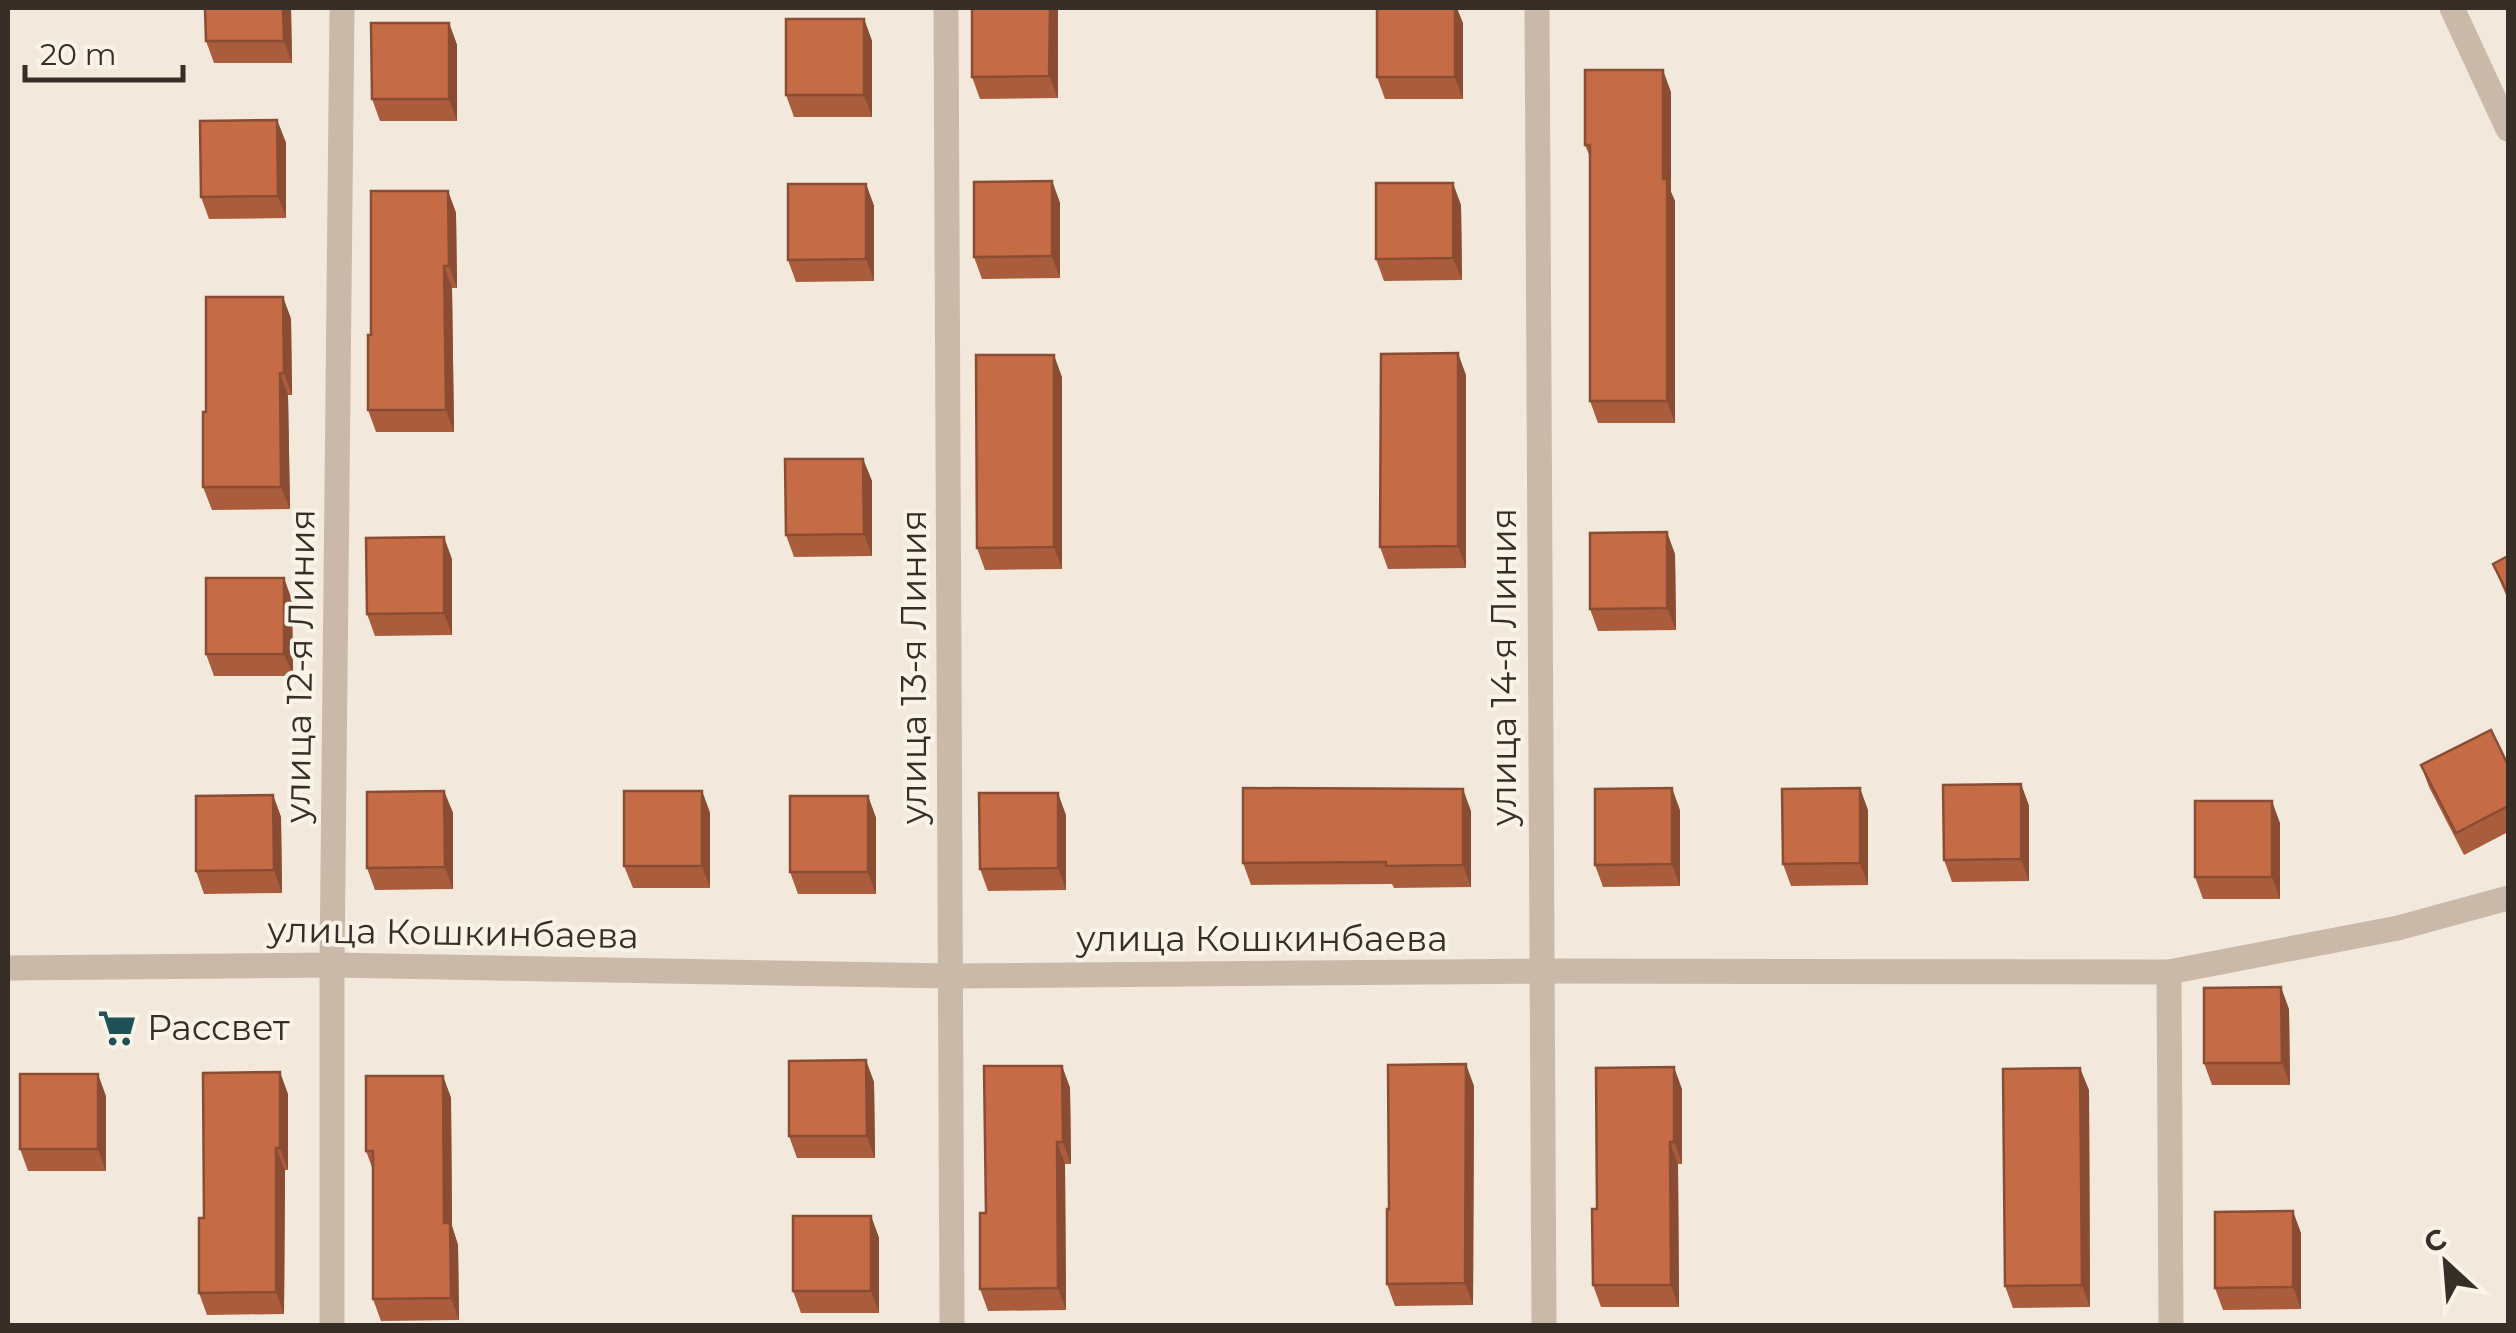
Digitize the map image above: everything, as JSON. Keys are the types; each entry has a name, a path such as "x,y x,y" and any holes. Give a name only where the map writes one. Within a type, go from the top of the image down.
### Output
{"street":[{"name":"улица 12-я Линия","path":"332,1326 342,8"},
{"name":"улица 13-я Линия","path":"946,8 952,1326"},
{"name":"улица 14-я Линия","path":"1537,8 1544,1326"},
{"path":"2452,8 2508,129"},
{"name":"улица Кошкинбаева","path":"8,968 332,965 950,976 1540,971 2169,972 2398,928 2508,898"},
{"path":"2169,972 2171,1326"}],"building":[{"path":"205,8 283,8 284,41 206,41"},
{"path":"972,8 1050,8 1049,76 972,77"},
{"path":"1377,8 1455,8 1455,77 1377,77"},
{"path":"786,19 864,19 864,95 786,95"},
{"path":"371,23 449,23 449,99 372,99"},
{"path":"1585,70 1663,70 1667,401 1590,401 1590,145 1585,145"},
{"path":"277,120 278,196 201,197 200,121"},
{"path":"1052,181 1052,256 974,257 974,182"},
{"path":"1376,183 1453,183 1453,258 1376,259"},
{"path":"788,184 866,184 866,259 788,260"},
{"path":"371,191 448,191 449,266 444,266 446,410 368,410"},
{"path":"206,297 283,297 281,487 203,487"},
{"path":"1458,353 1458,546 1380,547 1381,354"},
{"path":"976,355 1054,355 1054,547 977,548"},
{"path":"785,459 863,459 864,534 786,535"},
{"path":"1667,532 1667,608 1590,609 1590,533"},
{"path":"444,537 444,613 367,614 366,538"},
{"path":"2508,556 2508,594 2493,564"},
{"path":"206,578 284,578 284,654 206,654"},
{"path":"2491,730 2508,765 2508,806 2456,833 2421,765"},
{"path":"2021,784 2021,859 1944,860 1943,785"},
{"path":"1243,788 1463,789 1463,865 1243,863"},
{"path":"1672,788 1672,864 1595,865 1595,789"},
{"path":"1860,788 1860,863 1783,864 1782,789"},
{"path":"444,791 445,867 367,868 367,792"},
{"path":"624,791 702,791 702,866 624,866"},
{"path":"979,793 1058,793 1058,868 980,869"},
{"path":"273,795 274,870 196,871 196,796"},
{"path":"790,796 868,796 868,872 790,872"},
{"path":"2195,801 2272,801 2272,877 2195,877"},
{"path":"2281,987 2282,1063 2204,1063 2204,988"},
{"path":"866,1060 867,1136 789,1136 789,1061"},
{"path":"1466,1064 1465,1283 1387,1284 1388,1065"},
{"path":"984,1066 1062,1066 1063,1142 1057,1142 1058,1288 980,1289 980,1213 986,1213"},
{"path":"1674,1067 1671,1285 1593,1285 1596,1068"},
{"path":"2080,1068 2082,1285 2005,1286 2003,1069"},
{"path":"280,1072 276,1292 199,1293 199,1218 204,1218 203,1073"},
{"path":"20,1074 98,1074 98,1149 20,1149"},
{"path":"366,1076 443,1076 444,1223 450,1223 451,1298 373,1299 373,1151 366,1151"},
{"path":"2293,1211 2293,1287 2215,1288 2215,1212"},
{"path":"793,1216 871,1216 871,1291 793,1291"}],"place":[{"name":"Рассвет","path":"117,1028"}]}
